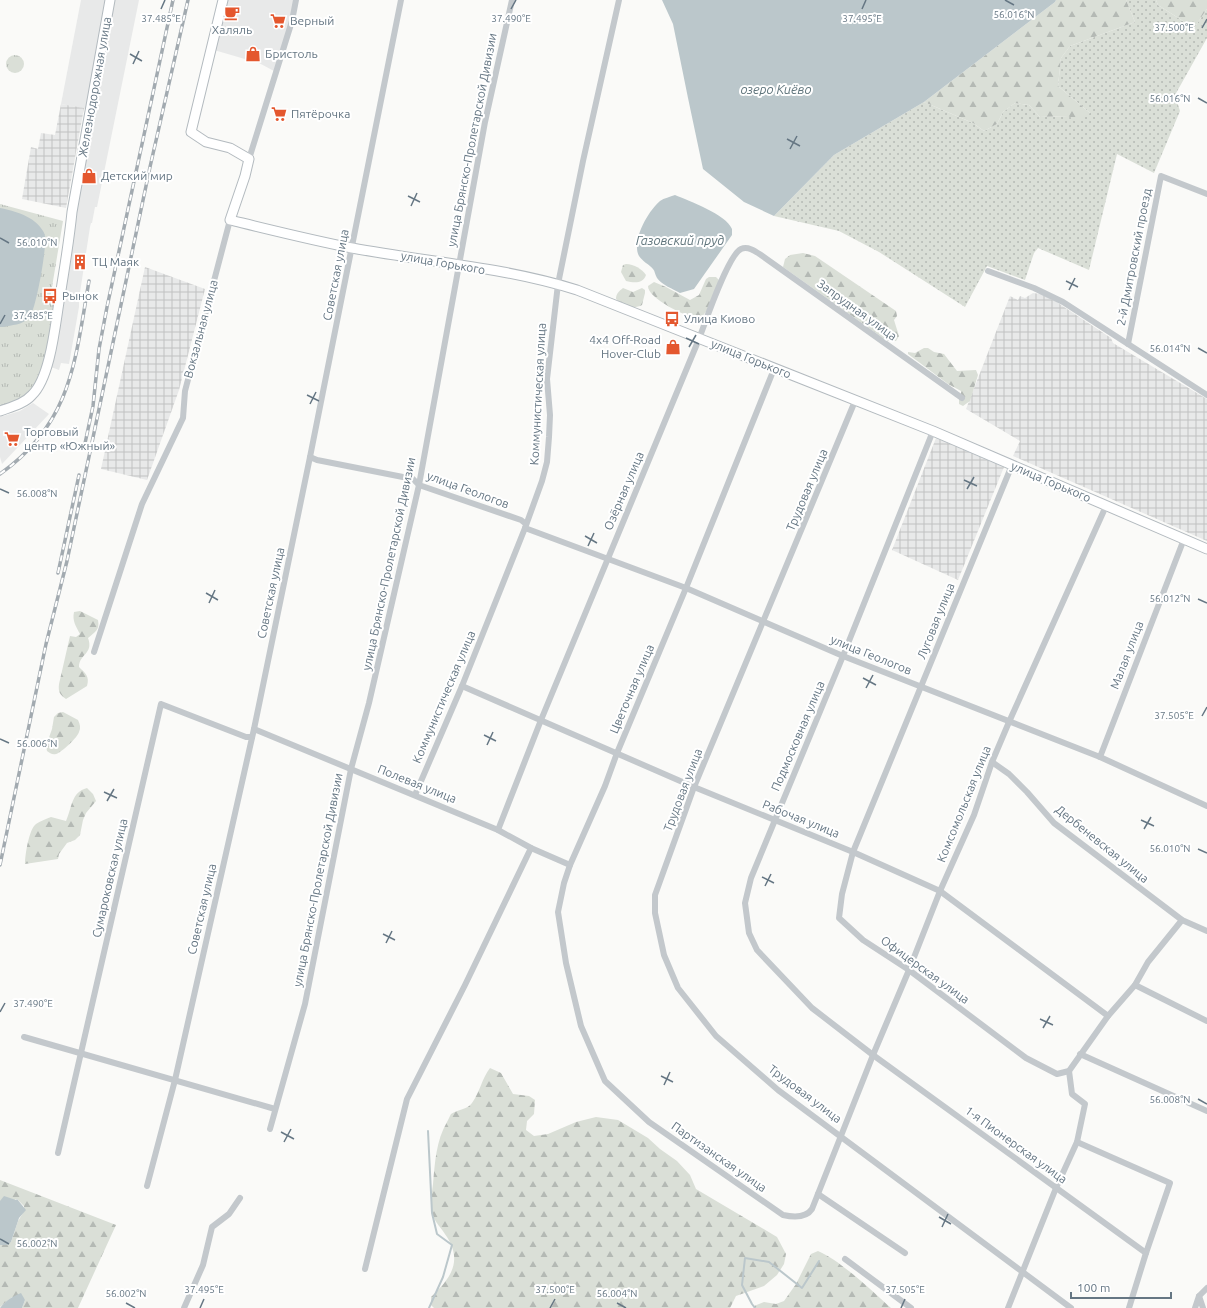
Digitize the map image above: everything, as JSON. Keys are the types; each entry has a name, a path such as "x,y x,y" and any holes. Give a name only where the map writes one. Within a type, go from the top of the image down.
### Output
{"street":[{"name":"Железнодорожная улица","path":"0,411 18,405 33,394 42,379 47,365 110,0"},
{"path":"223,0 191,132 206,142 230,148 249,159"},
{"name":"Вокзальная улица","path":"94,652 142,504 182,418 185,391 230,220 245,176 292,21 296,0"},
{"name":"Советская улица","path":"147,1186 175,1080 254,729 401,0"},
{"name":"улица Брянско-Пролетарской Дивизии","path":"270,1129 305,1004 351,769 369,703 419,485 419,477 485,122 512,0"},
{"name":"Коммунистическая улица","path":"415,795 462,686 526,526 547,462 550,415 547,379 558,284 581,169 619,0"},
{"name":"2-й Дмитровский проезд","path":"1128,344 1161,176 1207,194"},
{"name":"улица Горького","path":"230,220 352,248 459,265 558,284 611,303 934,432 1207,549"},
{"name":"Запрудная улица","path":"737,252 746,248 761,255 962,398"},
{"name":"Озёрная улица","path":"498,830 540,720 728,267 737,252"},
{"path":"988,271 1034,288 1063,302 1207,392"},
{"name":"Цветочная улица","path":"581,1026 566,963 558,912 564,884 570,865 605,786 617,753 686,588 774,369"},
{"name":"Трудовая улица","path":"840,1135 778,1090 716,1036 678,988 664,955 655,913 655,895 694,787 856,401"},
{"name":"Подмосковная улица","path":"872,1055 812,1008 757,950 749,933 745,903 751,878 934,432"},
{"name":"улица Геологов","path":"310,457 317,460 413,479 419,485 686,588 843,656 1100,757 1207,806"},
{"name":"Луговая улица","path":"853,852 1012,466"},
{"name":"Комсомольская улица","path":"840,1135 872,1055 909,970 940,891 974,816 992,762 1106,506"},
{"name":"Малая улица","path":"1100,757 1184,539"},
{"name":"Рабочая улица","path":"462,686 694,787 853,852 940,891 1108,1016"},
{"name":"Сумароковская улица","path":"58,1153 161,704 246,737 252,737"},
{"name":"Полевая улица","path":"254,729 498,830 531,848 570,865"},
{"name":"Дербеневская улица","path":"992,762 1009,774 1054,823 1182,920 1207,931"},
{"path":"365,1269 407,1099 465,985 531,848"},
{"name":"Офицерская улица","path":"853,852 842,894 839,918 863,940 909,970 1026,1058 1057,1074 1069,1072"},
{"path":"1008,1308 1056,1188 1077,1142 1085,1104 1072,1094 1069,1072 1080,1054 1108,1016 1135,985 1148,962 1182,920"},
{"path":"1135,985 1207,1021"},
{"name":"Партизанская улица","path":"581,1026 605,1081 649,1122 783,1215 789,1216 808,1214 812,1209 840,1135"},
{"path":"24,1037 275,1109"},
{"path":"1080,1054 1207,1111"},
{"name":"1-я Пионерская улица","path":"872,1055 1146,1254"},
{"path":"840,1135 1022,1273 1071,1308"},
{"path":"1077,1142 1170,1183 1129,1308"},
{"path":"818,1194 905,1253"},
{"path":"184,1308 206,1254 212,1227 229,1214 240,1198"},
{"path":"845,1259 911,1308"},
{"path":"1195,1308 1199,1296 1207,1288"},
{"path":"1199,1296 1203,1308"}],"shaded area":[{"path":"81,0 106,0 86,109 61,104"},
{"path":"114,0 139,0 97,207 95,207 90,227 79,307 69,364 61,363 59,370 51,367 77,210 76,205"},
{"path":"227,0 294,0 288,34 274,71 259,63 214,50"},
{"path":"61,104 84,108 66,208 22,199 31,147 38,149 41,133 55,135"},
{"path":"145,267 205,289 179,390 147,480 101,469"},
{"path":"1033,293 1041,294 1058,303 1111,338 1113,343 1207,399 1207,541 1013,456 1020,441 966,409 1010,296 1018,300 1020,296 1025,298"},
{"path":"33,403 49,414 2,464 0,457 0,417 20,411"},
{"path":"936,438 1004,467 958,580 892,550"}],"green space":[{"path":"1056,0 1126,0 1135,22 1070,46 1061,58 1058,86 1090,113 1079,121 1068,116 1040,117 1029,105 1015,103 1003,112 997,124 984,131 973,123 924,102 1055,2"},
{"path":"1126,0 1156,0 1158,5 1194,28 1207,9 1207,38 1175,95 1180,111 1154,173 1117,154 1089,270 1038,248 1034,253 1025,280 987,266 965,307 879,252 839,231 774,216 834,155 924,102 973,123 984,131 997,124 1003,112 1015,103 1029,105 1040,117 1068,116 1090,113 1058,86 1061,58 1070,46 1135,22"},
{"path":"1156,0 1207,0 1207,9 1194,28 1158,5"},
{"path":"15,55 21,58 24,64 21,70 15,73 9,70 6,64 9,58"},
{"path":"0,204 63,221 50,299 54,304 44,364 40,375 28,393 18,399 0,406"},
{"path":"803,253 815,256 896,311 897,316 894,320 899,336 896,341 887,341 783,267 785,259 790,255"},
{"path":"626,264 640,269 646,275 645,278 638,282 626,281 621,272 623,265"},
{"path":"709,277 716,277 719,280 709,307 699,319 669,307 649,291 648,286 654,282 690,300 699,295 706,279"},
{"path":"623,288 633,292 642,288 645,290 642,305 631,307 616,299 618,293"},
{"path":"924,348 944,354 957,371 976,370 978,375 970,401 963,406 959,404 961,391 948,384 908,354 908,352 915,353"},
{"path":"80,611 98,620 98,626 88,638 88,651 81,659 79,667 87,677 87,686 66,699 60,693 59,684 70,636 76,637 80,634 75,623 74,612"},
{"path":"63,712 78,720 80,730 76,737 65,748 58,753 52,754 47,751 46,746 52,729 54,717 58,713"},
{"path":"87,788 93,794 96,801 86,813 80,835 75,840 67,843 59,854 58,859 25,864 31,831 36,824 51,817 66,821 75,797 82,790"},
{"path":"490,1068 501,1073 513,1094 529,1096 535,1100 534,1114 527,1121 526,1130 534,1136 548,1134 576,1122 596,1117 618,1120 648,1138 677,1161 690,1175 696,1189 777,1237 786,1254 784,1264 777,1275 764,1286 736,1296 730,1308 434,1308 431,1305 431,1297 449,1277 454,1262 452,1246 434,1219 431,1205 438,1144 443,1129 451,1114 468,1107 472,1103"},
{"path":"0,1180 116,1225 78,1308 22,1308 25,1300 12,1297 0,1307 0,1245 11,1242 18,1221 23,1213 24,1206 17,1199 0,1205"},
{"path":"818,1251 836,1261 891,1308 754,1308 754,1306 764,1302 776,1304 784,1301 796,1284 811,1254"}],"water":[{"name":"озеро Киёво","path":"662,0 1056,0 924,102 834,155 774,216 744,202 703,169 673,24"},
{"name":"Газовский пруд","path":"675,195 698,204 715,213 723,218 732,229 732,235 694,289 680,293 665,285 656,277 653,269 642,260 637,250 639,235 646,219 660,201"},
{"path":"0,208 24,215 29,218 39,226 45,235 40,282 32,313 29,318 23,322 3,327 0,327"},
{"path":"4,1196 17,1199 26,1210 19,1218 11,1242 7,1245 0,1245 0,1201"},
{"path":"21,1293 25,1300 22,1308 0,1308 9,1299"}],"waterway":[{"path":"428,1131 432,1213 437,1234 452,1245 443,1277 429,1308"},
{"path":"755,1308 742,1285 745,1258 769,1262 802,1288 819,1261"}],"railway":[{"path":"84,448 93,406 99,349 107,307 173,0"},
{"path":"0,865 46,644 67,561 150,167 188,0"},
{"path":"0,474 24,454 42,434 56,412 74,364 89,281"},
{"path":"58,573 79,475"}],"place":[{"name":"Халяль","path":"232,13"},
{"name":"Верный","path":"278,21"},
{"name":"Бристоль","path":"253,54"},
{"name":"Пятёрочка","path":"279,114"},
{"name":"Детский мир","path":"89,176"},
{"name":"ТЦ Маяк","path":"80,262"},
{"name":"Рынок","path":"50,296"},
{"name":"Улица Киово","path":"672,319"},
{"name":"4x4 Off-Road Hover-Club","path":"673,347"},
{"name":"Торговый центр «Южный»","path":"12,439"}]}
